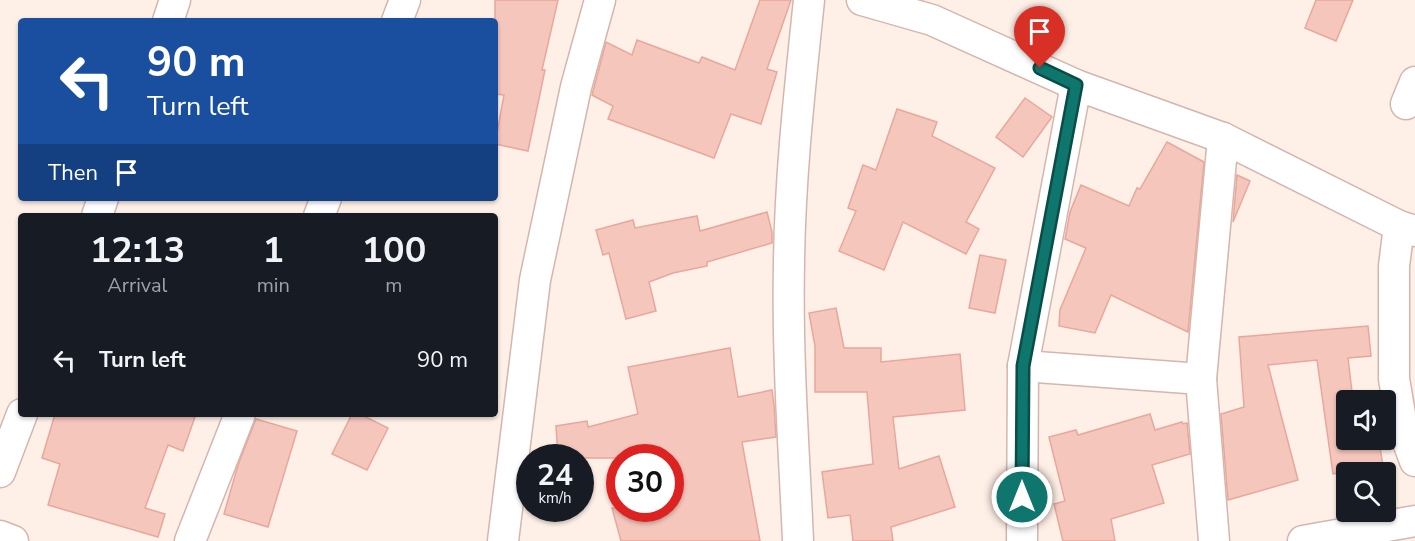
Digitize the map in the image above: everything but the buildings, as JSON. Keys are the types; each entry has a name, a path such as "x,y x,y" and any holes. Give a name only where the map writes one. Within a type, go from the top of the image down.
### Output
{"street":[{"path":"169,18 175,0"},
{"path":"398,18 405,0"},
{"path":"503,541 535,280 576,87 600,0"},
{"path":"798,541 792,417 789,263 796,122 809,0"},
{"path":"862,0 932,20 1076,85 1223,138 1407,228 1394,266 1394,379 1402,426 1415,461"},
{"path":"1022,541 1023,366 1076,85"},
{"path":"1214,541 1201,379 1223,138"},
{"path":"1023,366 1201,379"},
{"path":"0,472 21,417"},
{"path":"190,541 239,417"},
{"path":"1303,541 1415,521"},
{"path":"0,536 13,541"}],"route":[{"path":"1022,497 1023,366 1076,85 1040,68"}]}
